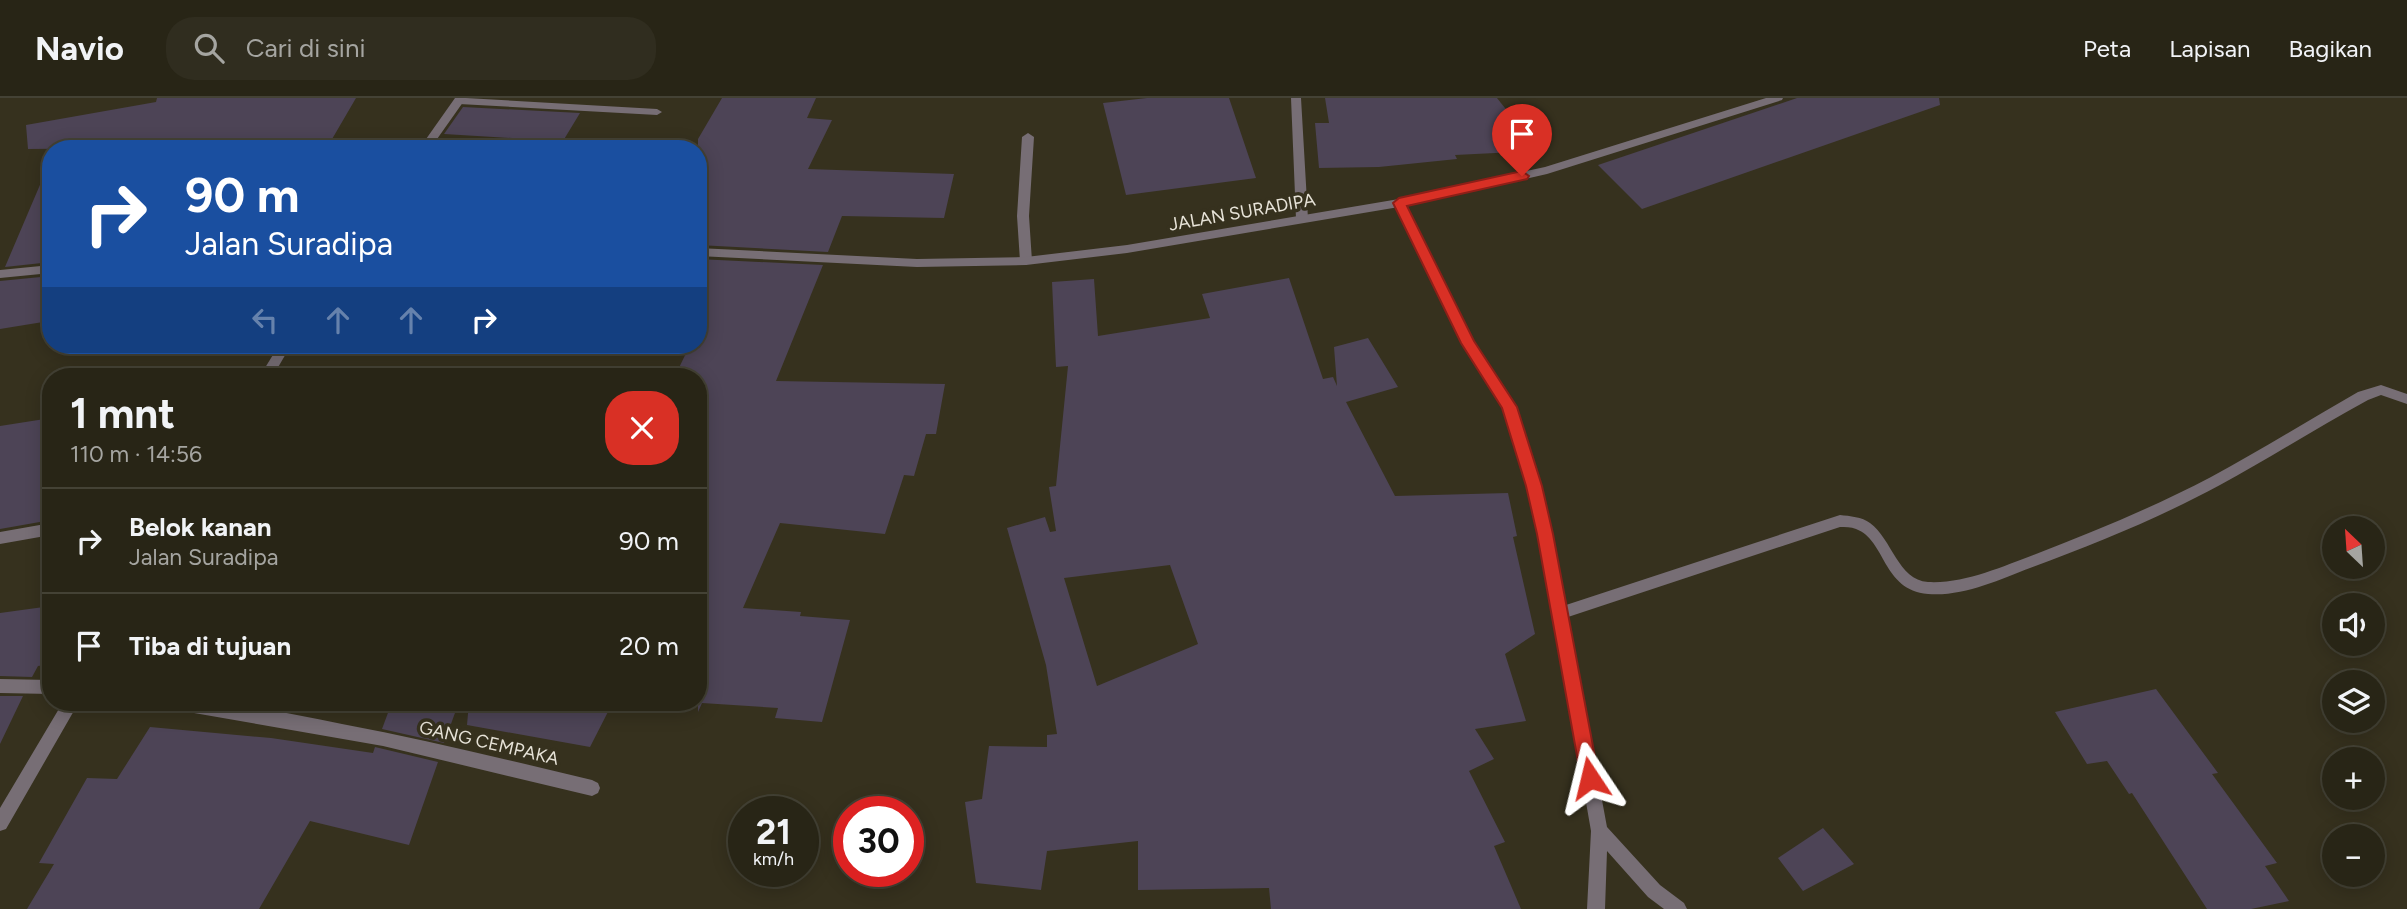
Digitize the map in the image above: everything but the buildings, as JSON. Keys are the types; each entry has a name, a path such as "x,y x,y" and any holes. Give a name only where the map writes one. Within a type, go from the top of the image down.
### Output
{"street":[{"path":"1296,98 1302,219"},
{"name":"JALAN SURADIPA","path":"707,252 917,263 1026,261 1127,249 1399,203 1547,170 1778,98"},
{"path":"430,140 460,99 657,112"},
{"path":"1026,261 1023,205 1028,136"},
{"path":"1399,203 1468,343 1509,407 1534,486 1599,831 1596,909"},
{"path":"0,274 42,270"},
{"path":"1560,613 1840,521 1859,524 1868,530 1902,576 1915,585 1926,588 1943,587 1990,576 2112,532 2216,480 2363,396 2381,390 2407,399"},
{"path":"0,538 42,531"},
{"path":"0,686 42,687"},
{"path":"0,823 66,711"},
{"name":"GANG CEMPAKA","path":"234,711 456,753 592,788"},
{"path":"1599,831 1654,891 1678,909"}],"route":[{"path":"1522,176 1399,203 1468,343 1509,407 1534,486 1545,534 1590,778"}]}
